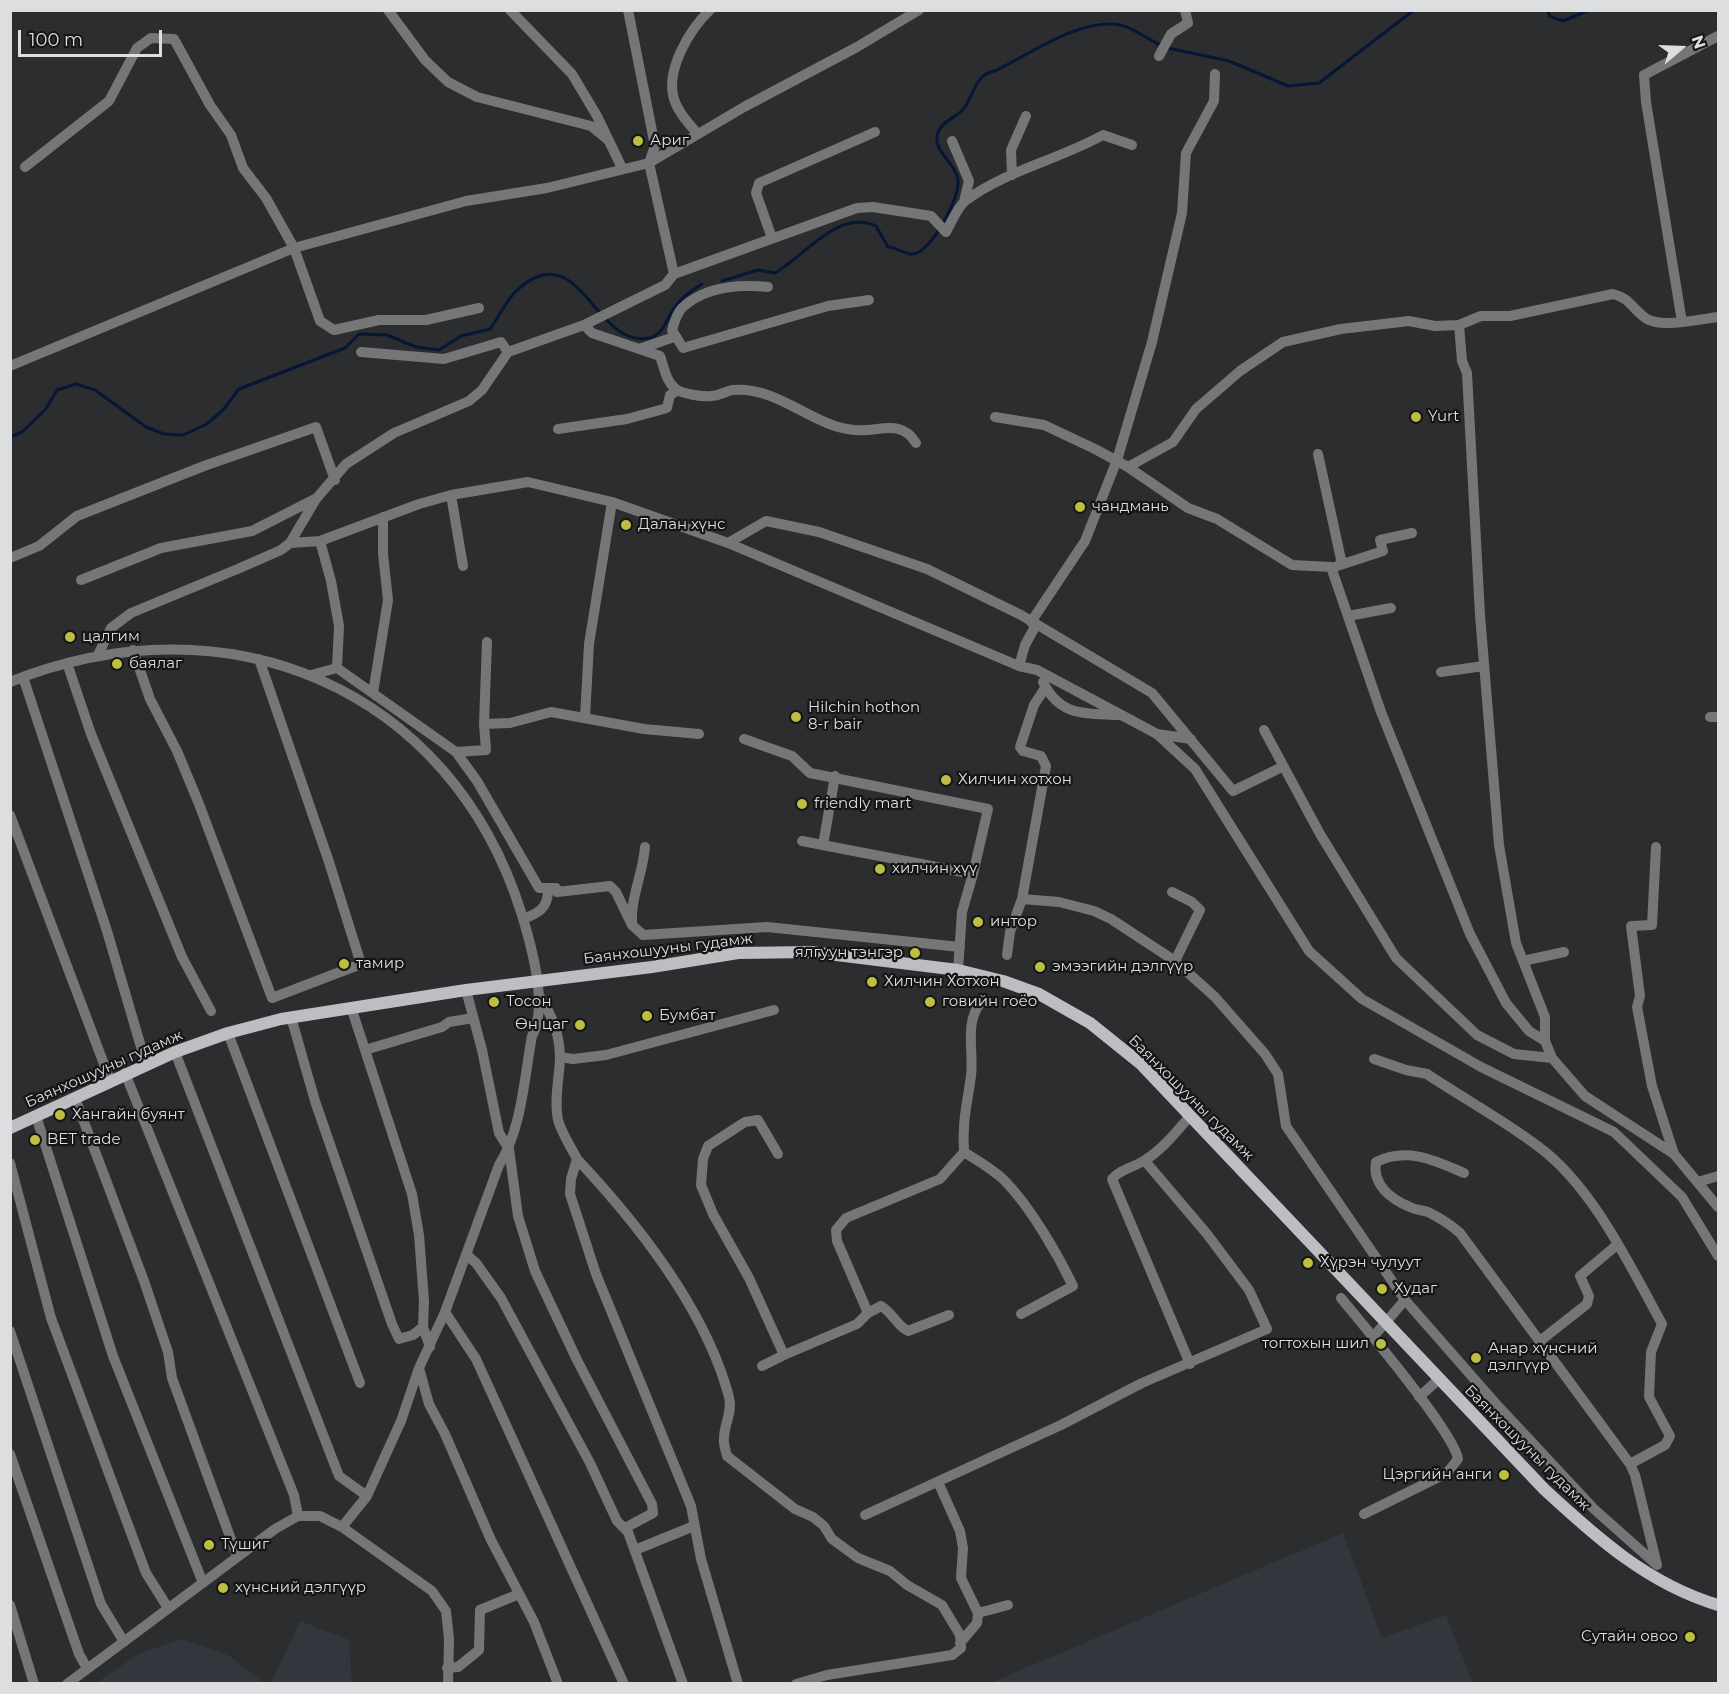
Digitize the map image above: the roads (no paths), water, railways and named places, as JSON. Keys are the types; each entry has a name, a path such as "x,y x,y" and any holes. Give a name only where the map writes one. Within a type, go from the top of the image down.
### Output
{"main road":[{"name":"Баянхошууны гудамж","path":"10,1128 125,1073 228,1033 291,1017 466,990 652,967 738,953 812,952 958,970 1015,984 1039,994 1090,1023 1141,1064 1386,1325 1544,1489 1594,1535 1630,1563 1664,1584 1694,1598 1719,1605"}],"street":[{"path":"388,10 425,60 448,82 477,97 591,126 608,140"},
{"path":"510,10 572,74 622,168"},
{"path":"628,10 655,146 649,163 674,274"},
{"path":"695,10 698,25"},
{"path":"698,134 676,104 673,88 682,52 710,10"},
{"path":"10,366 294,248 466,201 576,183 622,168 649,163 919,10"},
{"path":"1162,50 1171,34 1188,23 1185,10"},
{"path":"1682,322 1646,102 1644,75 1719,36"},
{"path":"25,167 109,101 138,48 151,38 174,39 210,105 231,135 243,168 266,198 294,248 320,321 334,330 379,320 435,318 479,308"},
{"path":"1019,666 1034,623 1086,541 1117,460 1152,342 1182,213 1186,153 1214,101 1215,74"},
{"path":"1012,176 1011,150 1026,116"},
{"path":"772,238 756,193 759,183 875,132"},
{"path":"81,580 161,548 252,531 315,499 335,480 346,464 394,433 469,400 482,390 508,352 588,323 664,285 674,274 857,208 873,207 931,216 942,228 964,202 1024,167 1084,145 1102,135 1132,144"},
{"path":"952,141 969,181 964,202"},
{"path":"768,287 739,285 706,293 680,309 672,330 674,337 683,348 828,306 869,300"},
{"path":"1128,467 1173,442 1196,409 1239,371 1283,342 1341,329 1409,321 1435,326 1460,325 1481,316 1510,316 1612,294 1625,297 1647,319 1659,322 1682,322 1719,317"},
{"path":"588,323 592,333 660,356 669,382 677,391"},
{"path":"1460,325 1462,361 1467,373 1484,666 1499,845 1516,943 1545,1017 1545,1041 1552,1058 1585,1096 1674,1154 1719,1207"},
{"path":"641,348 674,337"},
{"path":"362,352 444,359 501,342 508,352"},
{"path":"558,429 627,419 667,408 670,395 677,391 711,396 735,390 777,397 833,427 861,431 900,428 910,434 916,443"},
{"path":"995,417 1044,425 1117,460 1188,508 1217,519 1292,565 1336,566 1383,551 1380,540 1412,532"},
{"path":"10,558 39,546 77,516 144,488 316,427 335,480"},
{"path":"1318,454 1336,566 1348,616 1381,712 1470,934 1506,1003 1529,1031 1545,1041"},
{"path":"290,543 320,541 451,495 528,482 612,502 728,543 1019,666 1037,670 1125,715 1156,734 1195,769 1309,951 1362,999 1481,1067 1614,1132 1682,1197 1719,1256"},
{"path":"451,495 463,566"},
{"path":"98,654 111,628 125,616 281,550 290,543 315,499"},
{"path":"585,718 589,644 612,502"},
{"path":"374,693 388,606 383,517"},
{"path":"728,543 766,521 819,532 927,569 1034,623 1152,693 1233,791 1282,767"},
{"path":"320,541 332,581 339,626 337,668 456,752 477,782 536,885 549,890 556,888 557,892 609,886 616,892 632,925 643,935 767,927 960,947"},
{"path":"1348,616 1391,608"},
{"path":"456,752 486,750 484,724 487,642"},
{"path":"133,650 150,699 177,751 199,804 272,998 361,964 329,862 259,659"},
{"path":"10,682 98,654 133,650 186,650 259,659 311,675 352,695 390,721 446,772 470,802 492,838 511,882 523,919 537,980 539,1025 532,1036 509,1149 518,1216 535,1271 577,1360 652,1504 653,1513 650,1517 625,1528"},
{"path":"67,663 91,734 168,924 182,957 211,1011"},
{"path":"1441,672 1484,666"},
{"path":"311,675 337,668"},
{"path":"1037,670 1046,688 1058,704 1073,712 1125,715"},
{"path":"22,677 107,931 146,1064"},
{"path":"1006,955 1010,932 1022,899 1046,766 1041,756 1023,751 1020,747 1034,705 1046,688"},
{"path":"484,724 510,723 551,712 644,729 699,734"},
{"path":"1264,730 1282,767 1396,958 1477,1035 1514,1054 1552,1058"},
{"path":"1156,734 1191,739"},
{"path":"744,739 792,756 810,773 835,776 988,809 974,874 962,912 958,970"},
{"path":"823,845 835,776"},
{"path":"10,815 110,1080"},
{"path":"802,841 974,874"},
{"path":"1656,847 1652,925 1631,926 1640,996 1637,1007 1652,1086 1674,1154"},
{"path":"632,925 631,911 644,869 645,848"},
{"path":"523,919 541,912 548,900 549,890"},
{"path":"1172,892 1192,902 1200,910 1175,961"},
{"path":"1022,899 1059,902 1094,911 1124,926 1175,961 1215,997 1265,1054 1278,1074 1286,1126 1405,1300 1497,1405 1594,1509 1657,1565"},
{"path":"1523,961 1564,952"},
{"path":"466,990 499,1133 509,1149"},
{"path":"538,994 553,1017 560,1057 557,1099 559,1122 577,1159 621,1205 677,1284 707,1340 730,1400 723,1440 727,1456 795,1509 813,1517 824,1526 832,1539 858,1558 890,1571 907,1585 942,1605 960,1635 960,1648 952,1655 827,1675 796,1683"},
{"path":"868,1313 840,1251 836,1230 846,1218 940,1179 964,1152 962,1121 971,1076 970,1026 975,1009 981,1002"},
{"path":"351,1007 412,1194 419,1235 424,1301 423,1327 430,1347"},
{"path":"560,1057 573,1059 606,1055 774,1010"},
{"path":"291,1017 315,1101 392,1324 399,1339 413,1335 423,1327"},
{"path":"365,1050 442,1027 449,1022 473,1018"},
{"path":"228,1033 360,1383"},
{"path":"175,1052 339,1476 367,1496"},
{"path":"1374,1059 1406,1071 1427,1074 1541,1148 1583,1191 1618,1244 1662,1324 1651,1352 1649,1397 1670,1436 1665,1445 1630,1464"},
{"path":"125,1073 294,1496 298,1516"},
{"path":"75,1098 144,1281 168,1352 172,1378 237,1557"},
{"path":"36,1116 112,1356 203,1583"},
{"path":"1190,1116 1163,1146 1145,1161 1115,1174 1112,1179 1190,1364"},
{"path":"778,1154 764,1126 758,1120 745,1122 708,1146 703,1159 701,1185 713,1214 749,1278 784,1355"},
{"path":"342,1527 367,1496 401,1421 419,1368 446,1312 499,1165 509,1149"},
{"path":"964,1152 993,1170 1007,1183 1035,1222 1073,1287 1021,1314"},
{"path":"1464,1173 1427,1158 1407,1155 1385,1157 1376,1162 1374,1172 1378,1186 1411,1208 1448,1222 1460,1233 1630,1464 1635,1475 1657,1565 1664,1584"},
{"path":"577,1159 571,1179 570,1194 573,1204 596,1274 691,1506 701,1559 738,1683"},
{"path":"865,1515 1061,1425 1142,1383 1267,1329 1249,1290 1207,1234 1145,1161"},
{"path":"10,1163 51,1318 146,1573 168,1608"},
{"path":"1698,1182 1719,1176"},
{"path":"1540,1341 1590,1301 1580,1276 1618,1244"},
{"path":"467,1255 477,1263 501,1298 590,1463 617,1521 625,1528 683,1683"},
{"path":"1341,1298 1455,1446 1458,1459 1447,1473 1364,1514"},
{"path":"1373,1337 1386,1325 1405,1300"},
{"path":"762,1366 857,1324 868,1313 881,1306 896,1318 901,1328 908,1331 949,1315"},
{"path":"446,1312 480,1368 624,1683"},
{"path":"10,1332 101,1604 124,1642"},
{"path":"419,1368 435,1418 491,1540 534,1622 558,1683"},
{"path":"1419,1397 1439,1379"},
{"path":"10,1454 79,1654 87,1668"},
{"path":"938,1482 960,1531 963,1548 961,1578 978,1613 978,1623 960,1643"},
{"path":"67,1683 275,1529 298,1516 320,1516 342,1527 432,1592 446,1611 450,1639 448,1683"},
{"path":"635,1550 694,1526"},
{"path":"447,1668 458,1667 479,1650 480,1610 519,1594"},
{"path":"10,1605 34,1683"},
{"path":"978,1613 1008,1605"}],"waterway":[{"path":"1168,48 1229,61 1288,86 1319,83 1414,10"},
{"path":"1548,10 1549,16 1563,21 1589,10"},
{"path":"722,281 758,270 775,273 822,237 848,224 862,222 876,226 888,247 911,254 921,251 944,222 958,188 956,173 938,145 938,132 944,124 962,110 983,76 1069,33 1098,25 1125,26 1162,46"},
{"path":"10,437 22,432 45,410 57,390 76,384 95,390 146,427 164,434 183,435 207,424 223,410 239,389 345,348 359,334 387,335 416,347 439,350 461,336 490,329 516,291 538,277 556,275 572,283 614,327 630,337 649,338 662,330 680,300 702,284"}],"place":[{"name":"Ариг","path":"638,141"},
{"name":"Yurt","path":"1416,417"},
{"name":"чандмань","path":"1080,507"},
{"name":"Далан хүнс","path":"626,525"},
{"name":"цалгим","path":"70,637"},
{"name":"баялаг","path":"117,664"},
{"name":"Hilchin hothon 8-r bair","path":"796,717"},
{"name":"Хилчин хотхон","path":"946,780"},
{"name":"friendly mart","path":"802,804"},
{"name":"хилчин хүү","path":"880,869"},
{"name":"интор","path":"978,922"},
{"name":"ялгуун тэнгэр","path":"915,953"},
{"name":"тамир","path":"344,964"},
{"name":"эмээгийн дэлгүүр","path":"1040,967"},
{"name":"Хилчин Хотхон","path":"872,982"},
{"name":"Тосон","path":"494,1002"},
{"name":"говийн гоёо","path":"930,1002"},
{"name":"Бумбат","path":"647,1016"},
{"name":"Өн цаг","path":"580,1025"},
{"name":"Хангайн буянт","path":"60,1115"},
{"name":"BET trade","path":"35,1140"},
{"name":"Хүрэн чулуут","path":"1308,1263"},
{"name":"Худаг","path":"1382,1289"},
{"name":"тогтохын шил","path":"1381,1344"},
{"name":"Анар хүнсний дэлгүүр","path":"1476,1358"},
{"name":"Цэргийн анги","path":"1504,1475"},
{"name":"Түшиг","path":"209,1545"},
{"name":"хүнсний дэлгүүр","path":"223,1588"},
{"name":"Сутайн овоо","path":"1690,1637"}]}
